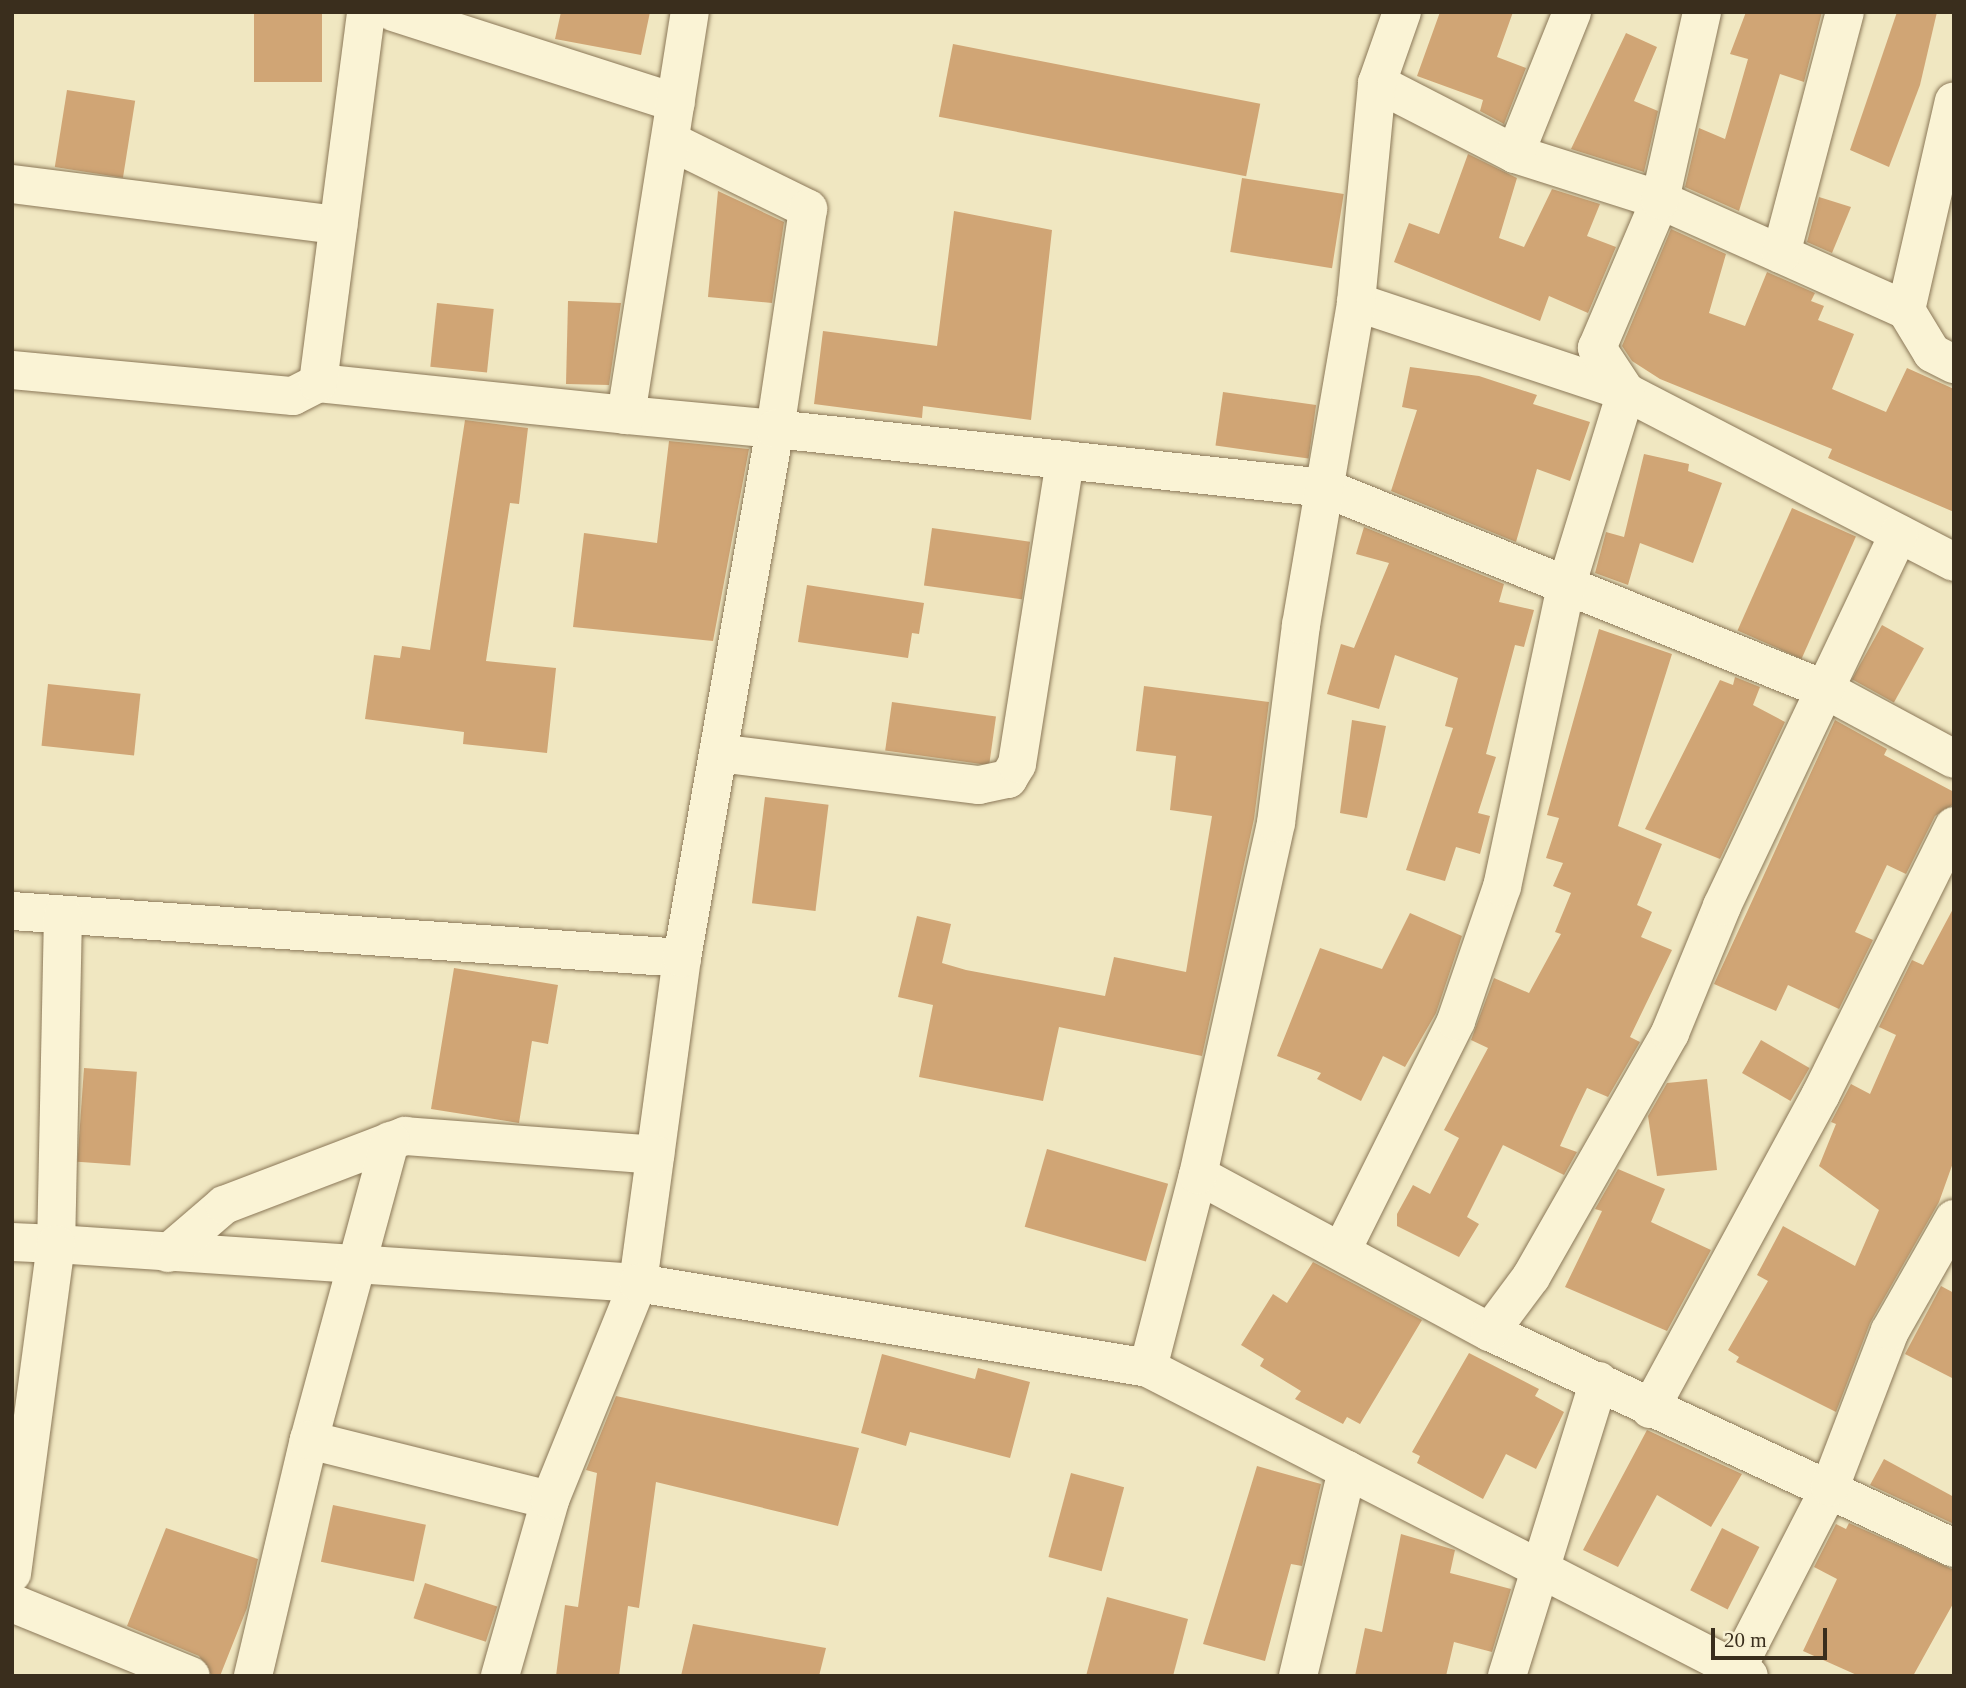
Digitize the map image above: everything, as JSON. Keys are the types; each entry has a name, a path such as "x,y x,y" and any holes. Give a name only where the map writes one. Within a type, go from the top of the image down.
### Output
{"street":[{"path":"318,383 366,12"},
{"path":"393,12 676,103"},
{"path":"626,415 691,12"},
{"path":"1148,1368 1198,1175 1276,823 1325,488 1356,302 1377,83 1402,12"},
{"path":"1515,153 1572,12"},
{"path":"1626,392 1597,348 1660,200 1702,12"},
{"path":"1781,254 1845,12"},
{"path":"1377,83 1515,153 1660,200 1906,310 1932,353 1954,364"},
{"path":"1906,310 1954,101"},
{"path":"500,1676 550,1500 638,1283 682,958 775,429 808,209 670,141"},
{"path":"12,184 338,225"},
{"path":"1356,302 1626,392 1954,562"},
{"path":"12,370 293,396 318,383 1325,488 1826,690 1954,759"},
{"path":"1342,1250 1456,1021 1502,887 1566,587 1626,392"},
{"path":"718,753 979,785 1007,779 1017,764 1065,460"},
{"path":"1490,1332 1531,1277 1670,1033 1722,906 1899,534"},
{"path":"1650,1409 1821,1094 1954,826"},
{"path":"12,911 682,958"},
{"path":"12,1573 56,1244 63,915"},
{"path":"168,1253 224,1205 390,1141 421,1135 655,1155"},
{"path":"253,1676 309,1440 361,1262 390,1141"},
{"path":"1198,1175 1342,1250 1490,1332 1599,1381 1650,1409 1830,1487 1954,1548"},
{"path":"12,1242 361,1262 638,1283 1148,1368 1347,1471 1538,1565 1739,1674 1830,1487 1890,1331 1954,1219"},
{"path":"1507,1676 1538,1565 1599,1381"},
{"path":"309,1440 550,1500"},
{"path":"1298,1676 1347,1471"},
{"path":"12,1604 191,1676"}],"building":[{"path":"254,12 322,12 322,82 254,82"},
{"path":"561,12 650,12 641,55 555,39"},
{"path":"1440,12 1513,12 1497,57 1526,68 1504,124 1480,111 1483,100 1417,76"},
{"path":"1746,12 1822,12 1804,82 1780,74 1739,211 1685,187 1699,128 1725,139 1748,59 1730,54"},
{"path":"1897,12 1937,12 1920,85 1889,167 1850,150"},
{"path":"1626,33 1657,47 1634,101 1658,111 1644,172 1571,149"},
{"path":"953,44 1260,104 1246,176 939,117"},
{"path":"67,90 135,101 123,178 55,167"},
{"path":"1468,154 1517,178 1499,238 1524,247 1552,189 1600,204 1587,236 1616,247 1588,313 1549,296 1540,321 1394,262 1409,223 1439,234"},
{"path":"1242,178 1344,194 1332,268 1230,252"},
{"path":"718,191 784,222 772,303 708,297"},
{"path":"1819,197 1851,207 1832,253 1807,242"},
{"path":"954,211 1052,230 1031,420 923,406 922,418 814,404 823,331 937,346"},
{"path":"1671,229 1726,254 1709,313 1745,326 1767,272 1815,293 1811,301 1824,306 1818,320 1854,334 1832,389 1886,412 1907,368 1954,389 1954,512 1828,458 1832,449 1660,379 1632,361 1622,346"},
{"path":"568,301 621,303 609,385 566,384"},
{"path":"437,303 494,309 487,373 430,367"},
{"path":"1410,367 1479,376 1537,395 1533,404 1590,422 1570,481 1537,469 1516,542 1391,491 1417,410 1402,407"},
{"path":"1223,392 1316,405 1309,459 1215,445"},
{"path":"465,420 528,428 519,504 510,503 486,661 556,668 547,753 463,744 464,732 365,719 374,655 400,658 402,646 430,650"},
{"path":"669,441 749,449 713,641 573,627 584,533 657,543"},
{"path":"1644,454 1689,464 1688,471 1722,483 1693,563 1640,543 1628,585 1595,573 1606,532 1624,537"},
{"path":"1792,508 1856,536 1801,659 1737,630"},
{"path":"1364,527 1504,584 1499,602 1534,610 1524,647 1515,645 1486,754 1496,757 1478,813 1490,816 1480,854 1456,847 1445,881 1406,870 1453,728 1445,726 1458,678 1395,655 1379,709 1327,694 1341,644 1354,648 1389,563 1356,554"},
{"path":"932,528 1030,542 1022,599 924,585"},
{"path":"807,585 924,603 919,634 912,633 908,658 798,642"},
{"path":"1882,625 1924,648 1894,702 1852,679"},
{"path":"1599,629 1672,654 1618,826 1662,844 1637,905 1652,912 1641,937 1672,950 1630,1037 1640,1042 1608,1097 1587,1088 1574,1115 1560,1146 1577,1152 1564,1175 1503,1145 1467,1217 1479,1224 1459,1257 1397,1226 1397,1214 1413,1185 1430,1194 1459,1138 1444,1130 1488,1048 1471,1040 1494,978 1529,993 1561,934 1555,932 1571,893 1553,886 1563,863 1546,858 1559,818 1547,815"},
{"path":"1735,677 1760,687 1753,705 1785,722 1720,859 1645,829 1720,680 1733,685"},
{"path":"48,684 140,694 134,755 42,746"},
{"path":"1144,686 1269,702 1254,819 1202,1056 1059,1027 1043,1101 919,1077 933,1005 898,997 917,916 951,924 942,963 966,970 1105,996 1114,957 1186,972 1212,816 1170,810 1176,756 1136,751"},
{"path":"892,702 996,717 989,765 885,751"},
{"path":"1352,720 1386,726 1367,818 1340,813"},
{"path":"1835,720 1887,749 1884,755 1954,792 1954,804 1935,816 1906,874 1887,865 1855,932 1873,940 1839,1009 1788,985 1776,1011 1714,984"},
{"path":"765,797 829,805 815,911 752,903"},
{"path":"1954,907 1954,1160 1939,1202 1870,1323 1836,1412 1736,1362 1739,1357 1728,1350 1768,1281 1757,1275 1783,1226 1855,1266 1879,1210 1819,1166 1836,1124 1831,1122 1851,1084 1870,1094 1896,1035 1879,1027 1912,960 1923,965"},
{"path":"1410,913 1462,936 1436,1013 1405,1067 1383,1056 1361,1101 1317,1079 1321,1073 1277,1056 1320,948 1382,969"},
{"path":"454,968 558,985 548,1044 532,1041 519,1123 431,1109"},
{"path":"1761,1040 1809,1068 1790,1101 1742,1073"},
{"path":"84,1068 137,1072 130,1165 77,1162"},
{"path":"1707,1079 1717,1170 1657,1176 1648,1116 1667,1083"},
{"path":"1047,1149 1168,1184 1146,1262 1025,1227"},
{"path":"1618,1169 1665,1189 1651,1222 1711,1250 1667,1331 1565,1287 1602,1211 1595,1209"},
{"path":"1313,1262 1422,1320 1360,1424 1347,1417 1343,1424 1295,1399 1301,1391 1260,1366 1264,1359 1241,1345 1273,1294 1287,1303"},
{"path":"1941,1286 1954,1293 1954,1379 1905,1354"},
{"path":"1469,1353 1539,1389 1535,1396 1564,1412 1536,1469 1506,1454 1483,1499 1417,1463 1420,1456 1412,1452"},
{"path":"882,1354 975,1379 978,1368 1030,1382 1010,1458 910,1432 906,1446 861,1433"},
{"path":"616,1396 859,1448 838,1526 656,1482 639,1608 628,1606 619,1676 556,1676 565,1605 578,1607 597,1473 586,1470"},
{"path":"1647,1430 1742,1474 1711,1527 1657,1495 1618,1567 1583,1550"},
{"path":"1884,1459 1954,1497 1954,1524 1870,1485"},
{"path":"1257,1466 1321,1484 1302,1566 1291,1564 1265,1661 1203,1644"},
{"path":"1071,1473 1124,1487 1102,1571 1048,1557"},
{"path":"333,1505 426,1525 414,1581 321,1562"},
{"path":"1849,1523 1954,1570 1954,1602 1913,1676 1859,1676 1803,1651 1837,1579 1814,1567 1836,1524 1846,1529"},
{"path":"166,1528 258,1559 247,1608 220,1676 212,1676 199,1656 127,1626"},
{"path":"1722,1528 1759,1547 1728,1609 1690,1590"},
{"path":"1401,1534 1455,1550 1450,1573 1511,1589 1492,1652 1454,1642 1446,1676 1355,1676 1365,1628 1382,1632"},
{"path":"425,1583 497,1606 486,1642 414,1618"},
{"path":"1107,1597 1188,1619 1173,1676 1086,1676"},
{"path":"693,1624 826,1648 819,1676 681,1676"}]}
